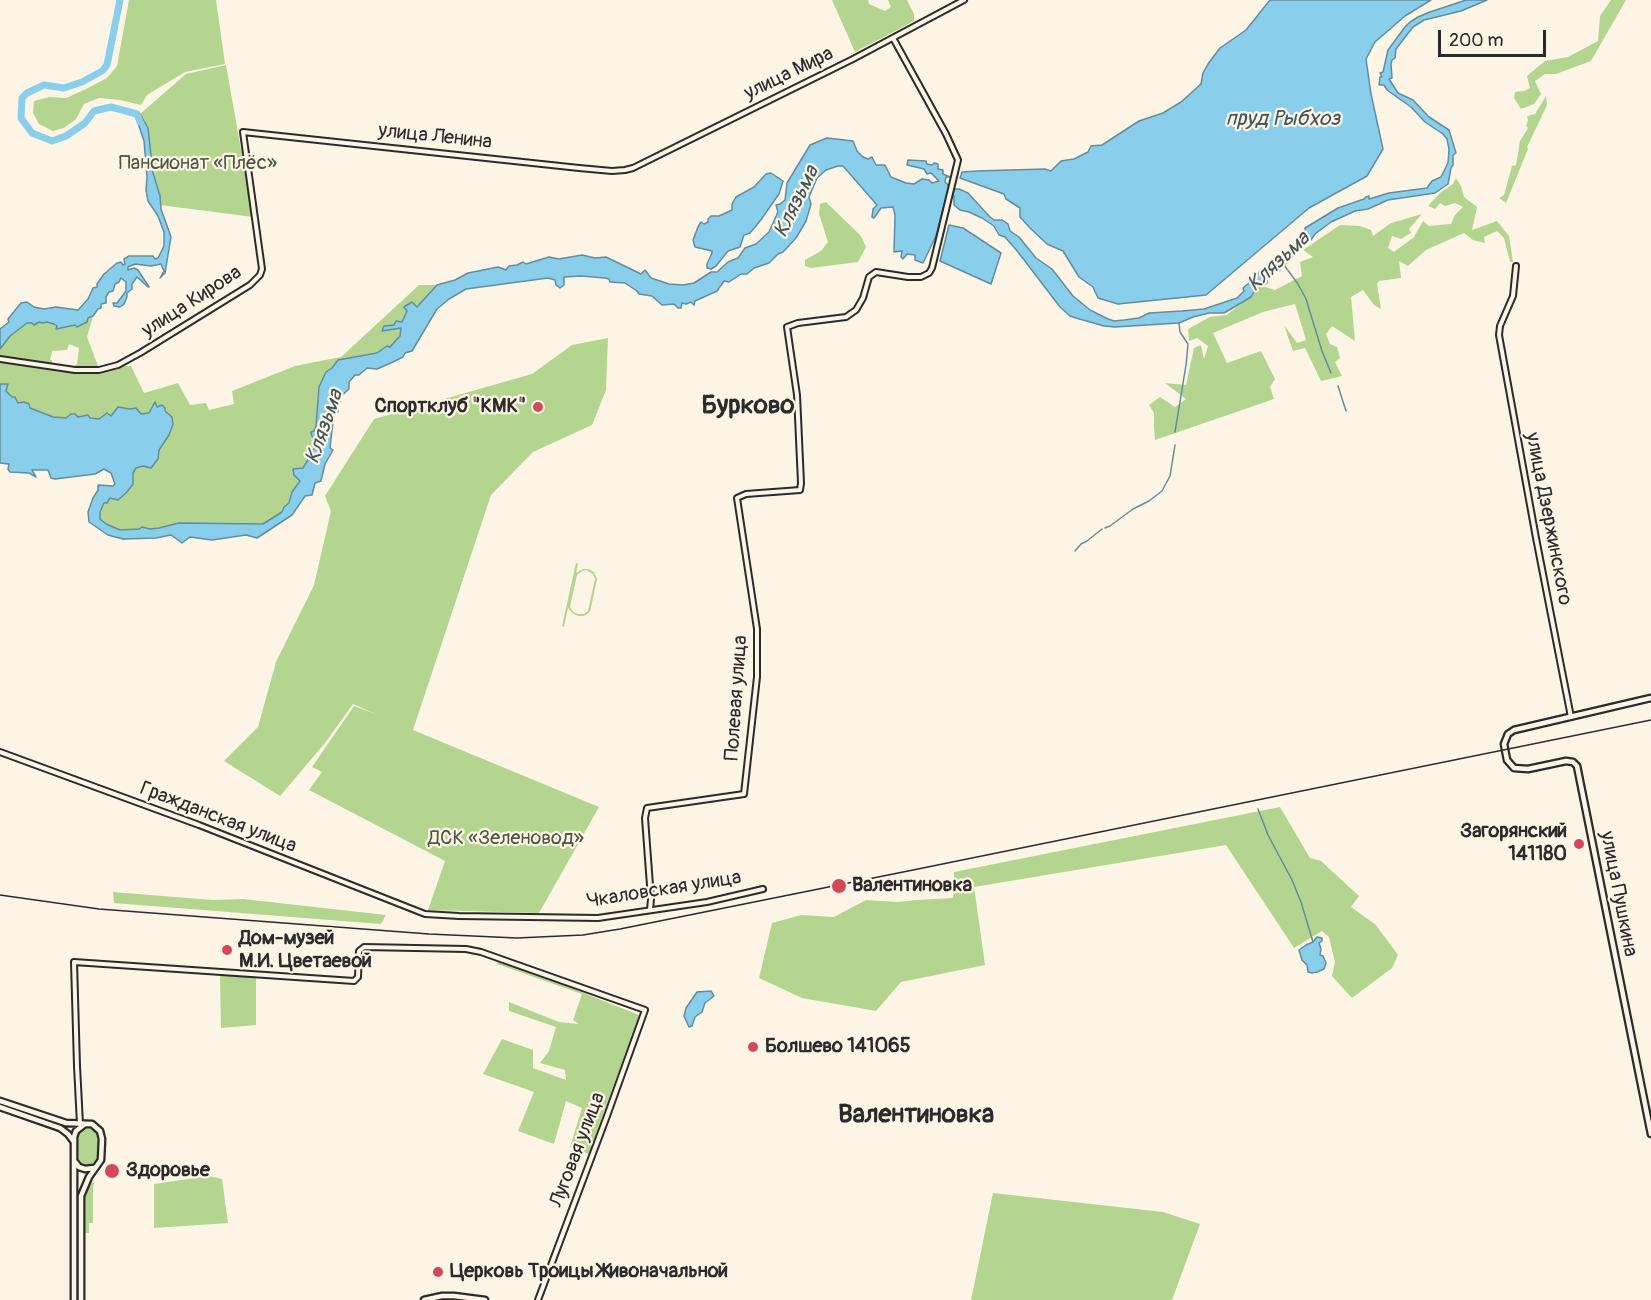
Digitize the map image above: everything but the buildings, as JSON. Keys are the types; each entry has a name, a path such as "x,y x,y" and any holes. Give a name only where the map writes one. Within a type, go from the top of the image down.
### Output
{"main road":[{"path":"1571,717 1651,698"},
{"name":"улица Пушкина","path":"1571,717 1515,730 1505,739 1505,750 1507,760 1514,768 1528,769 1566,761 1573,762 1577,766 1651,1134"},
{"path":"0,1101 53,1120 95,1126 100,1131 102,1156 100,1163 86,1182 81,1196 81,1300"},
{"path":"0,1107 60,1128 74,1143"},
{"path":"74,1300 74,1143 76,1131 83,1124"},
{"path":"74,1160 79,1167 85,1169 96,1167"},
{"path":"424,1300 454,1296 485,1300"}],"street":[{"name":"улица Мира","path":"625,170 893,38 964,0"},
{"name":"Полевая улица","path":"650,910 645,818 647,808 744,794 757,677 757,629 737,498 746,494 800,490 797,395 787,327 798,323 846,317 856,310 863,298 869,277 876,272 908,278 921,277 929,273 932,268 958,160 893,38"},
{"name":"улица Ленина","path":"243,132 579,168 625,170"},
{"name":"улица Кирова","path":"1,359 75,370 99,370 118,365 250,285 260,275 262,269 243,132"},
{"name":"улица Дзержинского","path":"1516,266 1513,296 1500,326 1499,335 1571,717"},
{"name":"Гражданская улица","path":"0,752 208,829 425,914"},
{"name":"Чкаловская улица","path":"425,914 467,917 598,918 707,902 763,889"},
{"name":"Луговая улица","path":"83,1124 77,1072 74,962 354,981 358,977 359,951 364,946 466,949 481,952 645,1010 537,1300"}],"green space":[{"path":"129,0 216,0 225,64 185,72 147,95 141,105 99,98 84,104 76,119 64,128 53,131 39,124 33,113 34,101 49,97 66,98 107,78 117,66"},
{"path":"832,0 868,0 869,4 885,11 891,7 888,0 907,0 914,14 914,21 855,52"},
{"path":"1611,0 1626,0 1591,61 1556,74 1545,74 1535,81 1541,94 1534,104 1521,109 1514,98 1515,92 1530,88 1527,76 1545,61 1568,57 1598,41 1600,16"},
{"name":"Пансионат «Плёс»","path":"226,65 253,217 160,205 153,173 148,128 140,114 186,74"},
{"path":"1546,96 1547,105 1527,147 1506,203 1499,198 1504,195 1512,166 1516,165 1520,141 1528,128 1526,126 1527,116 1535,114"},
{"path":"1456,178 1464,197 1477,207 1472,230 1497,221 1509,236 1513,262 1510,262 1504,238 1497,231 1484,237 1485,243 1473,240 1464,233 1426,250 1408,266 1399,261 1401,278 1379,281 1377,284 1381,309 1374,305 1363,290 1351,297 1355,341 1332,326 1326,334 1330,344 1337,347 1340,358 1335,362 1342,376 1321,381 1305,348 1293,351 1284,325 1297,343 1306,340 1295,304 1263,312 1213,333 1227,363 1261,351 1275,379 1270,387 1274,399 1155,440 1154,413 1149,405 1160,397 1175,407 1186,399 1165,383 1186,385 1194,348 1201,345 1204,359 1208,346 1197,338 1189,341 1188,329 1210,317 1227,315 1262,286 1275,290 1302,276 1300,262 1313,257 1303,250 1340,225 1360,226 1371,230 1373,236 1391,223 1422,214 1409,229 1411,233 1401,239 1392,236 1388,248 1394,252 1414,237 1423,221 1429,226 1451,224 1455,215 1463,207 1455,203 1445,206 1440,203 1435,209 1428,206 1441,192 1453,184"},
{"path":"826,202 861,236 866,247 858,262 811,268 805,266 805,260 821,251 828,242 819,214 820,204"},
{"path":"419,285 437,285 417,307 412,302 405,306 407,311 400,336 390,347 387,346 377,353 338,360 326,372 314,432 311,432 315,448 302,468 294,475 300,481 292,492 289,503 282,512 263,524 179,523 159,528 142,527 120,530 106,524 100,519 104,503 133,484 133,473 136,468 143,466 159,450 173,424 149,413 141,414 136,408 118,407 111,416 99,419 90,418 88,415 78,417 74,414 66,418 53,417 18,403 15,397 6,391 7,384 0,384 0,349 10,336 27,323 47,322 54,324 57,328 75,325 93,316 87,337 98,366 131,366 144,393 178,383 190,405 206,403 209,410 234,404 232,391 295,366 341,357","holes":["69,344 79,348 77,364 73,367 52,366 52,360 50,360 52,351 67,350"]},
{"name":"ДСК «Зеленовод»","path":"608,338 606,390 592,425 533,452 491,495 413,730 599,807 539,913 428,910 445,861 309,790 322,772 312,767 354,706 378,715 353,704 325,743 280,796 224,761 258,727 276,662 314,585 331,511 325,496 374,419 532,374 572,345"},
{"path":"576,563 578,564 576,573 583,569 588,569 594,572 597,579 590,612 584,616 578,616 572,613 568,608 564,627 562,626","holes":["586,570 593,574 595,579 588,611 584,614 573,612 570,607 577,575"]},
{"path":"1280,807 1310,858 1321,861 1359,896 1351,907 1376,925 1398,955 1392,968 1352,998 1332,976 1335,962 1329,937 1322,931 1294,948 1226,845 974,887 985,965 901,982 876,1011 802,998 759,978 772,923 801,915 834,917 866,900 898,902 953,898 954,872"},
{"path":"113,892 213,900 243,899 386,915 381,924 114,903"},
{"path":"498,959 639,1015 589,1154 570,1147 582,1108 566,1101 554,1144 518,1131 534,1092 483,1074 502,1039 533,1050 533,1068 566,1080 565,1070 540,1063 549,1051 556,1027 509,1011 509,1002 559,1022 579,1024 573,1020 582,994 497,964"},
{"path":"220,974 256,977 256,1025 221,1028"},
{"path":"93,1128 98,1135 99,1158 94,1165 88,1167 78,1161 77,1136 80,1130"},
{"path":"209,1176 222,1179 228,1223 154,1228 154,1184"},
{"path":"89,1182 94,1183 93,1223 89,1223 89,1233 84,1233 84,1197"},
{"path":"993,1193 1163,1212 1200,1224 1172,1300 971,1300"}],"water":[{"name":"пруд Рыбхоз","path":"1270,0 1431,0 1405,16 1375,42 1366,59 1383,149 1367,176 1309,208 1206,295 1118,304 1098,298 1093,287 1079,277 1063,251 1047,244 1030,228 1020,217 1020,208 1006,199 1004,194 960,178 962,172 1045,169 1051,171 1061,161 1074,159 1088,152 1091,146 1102,145 1139,121 1163,113 1181,102 1201,84 1203,73 1220,48 1246,30"},
{"path":"1466,0 1487,0 1461,11 1424,20 1413,27 1396,49 1395,58 1391,64 1392,78 1389,79 1398,93 1413,100 1429,117 1449,130 1456,153 1453,155 1448,184 1435,193 1388,200 1331,222 1307,241 1280,270 1267,279 1267,283 1255,290 1251,297 1224,313 1209,313 1179,323 1115,327 1070,316 1060,307 1005,237 999,235 994,226 954,205 954,189 968,193 994,220 1002,220 1008,224 1010,231 1019,237 1036,258 1052,269 1073,296 1090,310 1114,321 1139,318 1149,313 1204,309 1237,298 1244,291 1243,288 1259,272 1268,264 1277,261 1291,248 1305,228 1338,208 1369,196 1369,199 1389,193 1427,188 1432,181 1441,177 1448,163 1447,139 1425,122 1411,107 1387,90 1384,85 1379,85 1380,77 1382,77 1380,73 1383,72 1388,50 1410,22 1430,12"},
{"path":"135,114 140,114 148,128 153,173 160,196 161,209 171,237 165,273 160,278 164,271 161,264 151,266 135,264 128,267 128,270 134,268 138,270 149,287 137,277 132,284 132,289 127,293 124,304 120,307 114,306 113,303 117,303 126,291 126,282 121,278 106,297 106,303 101,304 101,308 88,318 87,322 77,327 75,325 56,329 57,326 47,322 34,325 27,323 10,336 0,349 0,329 9,322 8,319 21,303 27,302 34,307 44,309 56,307 78,310 88,299 93,288 97,287 104,274 117,263 125,264 124,259 129,256 158,258 164,246 164,232 158,216 148,201 144,141"},
{"path":"827,138 853,141 857,151 863,157 868,159 872,157 876,165 885,165 891,177 906,183 914,184 922,179 932,183 939,181 931,173 927,174 924,169 907,165 908,160 938,164 938,169 943,170 943,174 950,177 946,177 945,182 951,188 947,194 936,236 923,263 915,260 915,255 907,254 903,259 902,251 894,252 895,215 893,207 881,208 874,218 872,217 873,209 877,205 843,166 838,166 826,170 817,178 809,197 811,204 806,221 796,238 783,252 769,263 754,268 747,274 741,274 729,282 724,281 717,291 695,301 694,305 691,302 682,303 681,308 678,308 674,304 662,305 652,296 639,294 625,283 581,276 564,277 564,285 560,288 556,285 555,280 548,278 466,289 437,309 412,351 377,369 367,368 359,375 355,375 349,382 349,389 339,398 338,412 334,413 330,448 333,450 325,464 321,481 315,483 312,495 305,496 292,515 257,538 246,535 212,540 190,537 182,543 171,535 123,539 108,535 89,522 88,512 98,485 113,486 115,484 111,473 104,469 95,474 55,479 51,478 48,470 32,470 36,477 29,473 10,472 9,464 0,463 0,384 8,384 6,391 15,397 18,403 29,404 30,408 53,417 66,418 75,414 78,417 88,415 90,418 99,419 107,413 111,416 118,407 136,408 141,414 149,413 155,402 157,407 162,405 165,408 165,411 172,417 173,424 159,450 158,459 151,468 143,466 136,468 133,473 133,484 118,500 110,498 107,503 104,503 100,519 120,530 142,527 159,528 179,523 263,524 282,512 289,503 292,492 300,481 294,475 293,469 303,468 310,452 315,448 311,432 316,426 319,387 326,372 338,360 377,353 387,346 390,347 400,336 401,328 382,331 384,326 394,325 396,321 402,322 407,311 404,307 412,302 417,307 437,285 455,280 468,273 498,267 506,270 509,266 549,257 559,259 582,255 595,258 606,257 641,274 645,270 651,278 669,284 694,283 738,258 745,248 756,244 769,232 778,212 776,205 785,200 787,183 810,145"},
{"path":"771,173 783,181 779,194 750,233 744,235 740,247 728,251 716,266 711,269 707,268 712,251 695,247 693,240 701,222 704,224 711,216 719,216 732,210 736,197 754,187 766,174"},
{"path":"949,225 963,228 1001,253 991,284 940,261"},
{"path":"1317,937 1322,938 1319,943 1320,955 1326,963 1324,969 1312,973 1308,972 1299,950"},
{"path":"711,991 714,996 705,1003 702,1012 695,1017 692,1026 689,1027 684,1016 686,1008 697,992"}],"waterway":[{"name":"Клязьма","path":"120,0 107,65 102,71 82,82 64,88 44,85 27,93 22,98 21,118 32,133 52,141 66,136 85,123 94,111 111,107 137,114 140,122"},
{"path":"1284,265 1306,299 1331,373"},
{"path":"1175,432 1188,344 1180,332 1179,323"},
{"path":"1338,386 1346,411"},
{"path":"1105,528 1162,491 1170,476 1175,445"},
{"path":"1075,551 1102,529"},
{"path":"1258,809 1268,835 1292,880 1313,942"}],"railway":[{"path":"0,895 99,909 429,934 517,938 583,935 1651,720"}],"place":[{"name":"Спортклуб \"КМК\"","path":"538,407"},
{"name":"Загорянский 141180","path":"1579,844"},
{"name":"Валентиновка","path":"839,886"},
{"name":"Дом-музей М.И. Цветаевой","path":"227,950"},
{"name":"Болшево 141065","path":"753,1047"},
{"name":"Здоровье","path":"112,1171"},
{"name":"Церковь Троицы Живоначальной","path":"438,1272"}],"district":[{"name":"Бурково","path":"748,406"},
{"name":"Валентиновка","path":"916,1115"}]}
